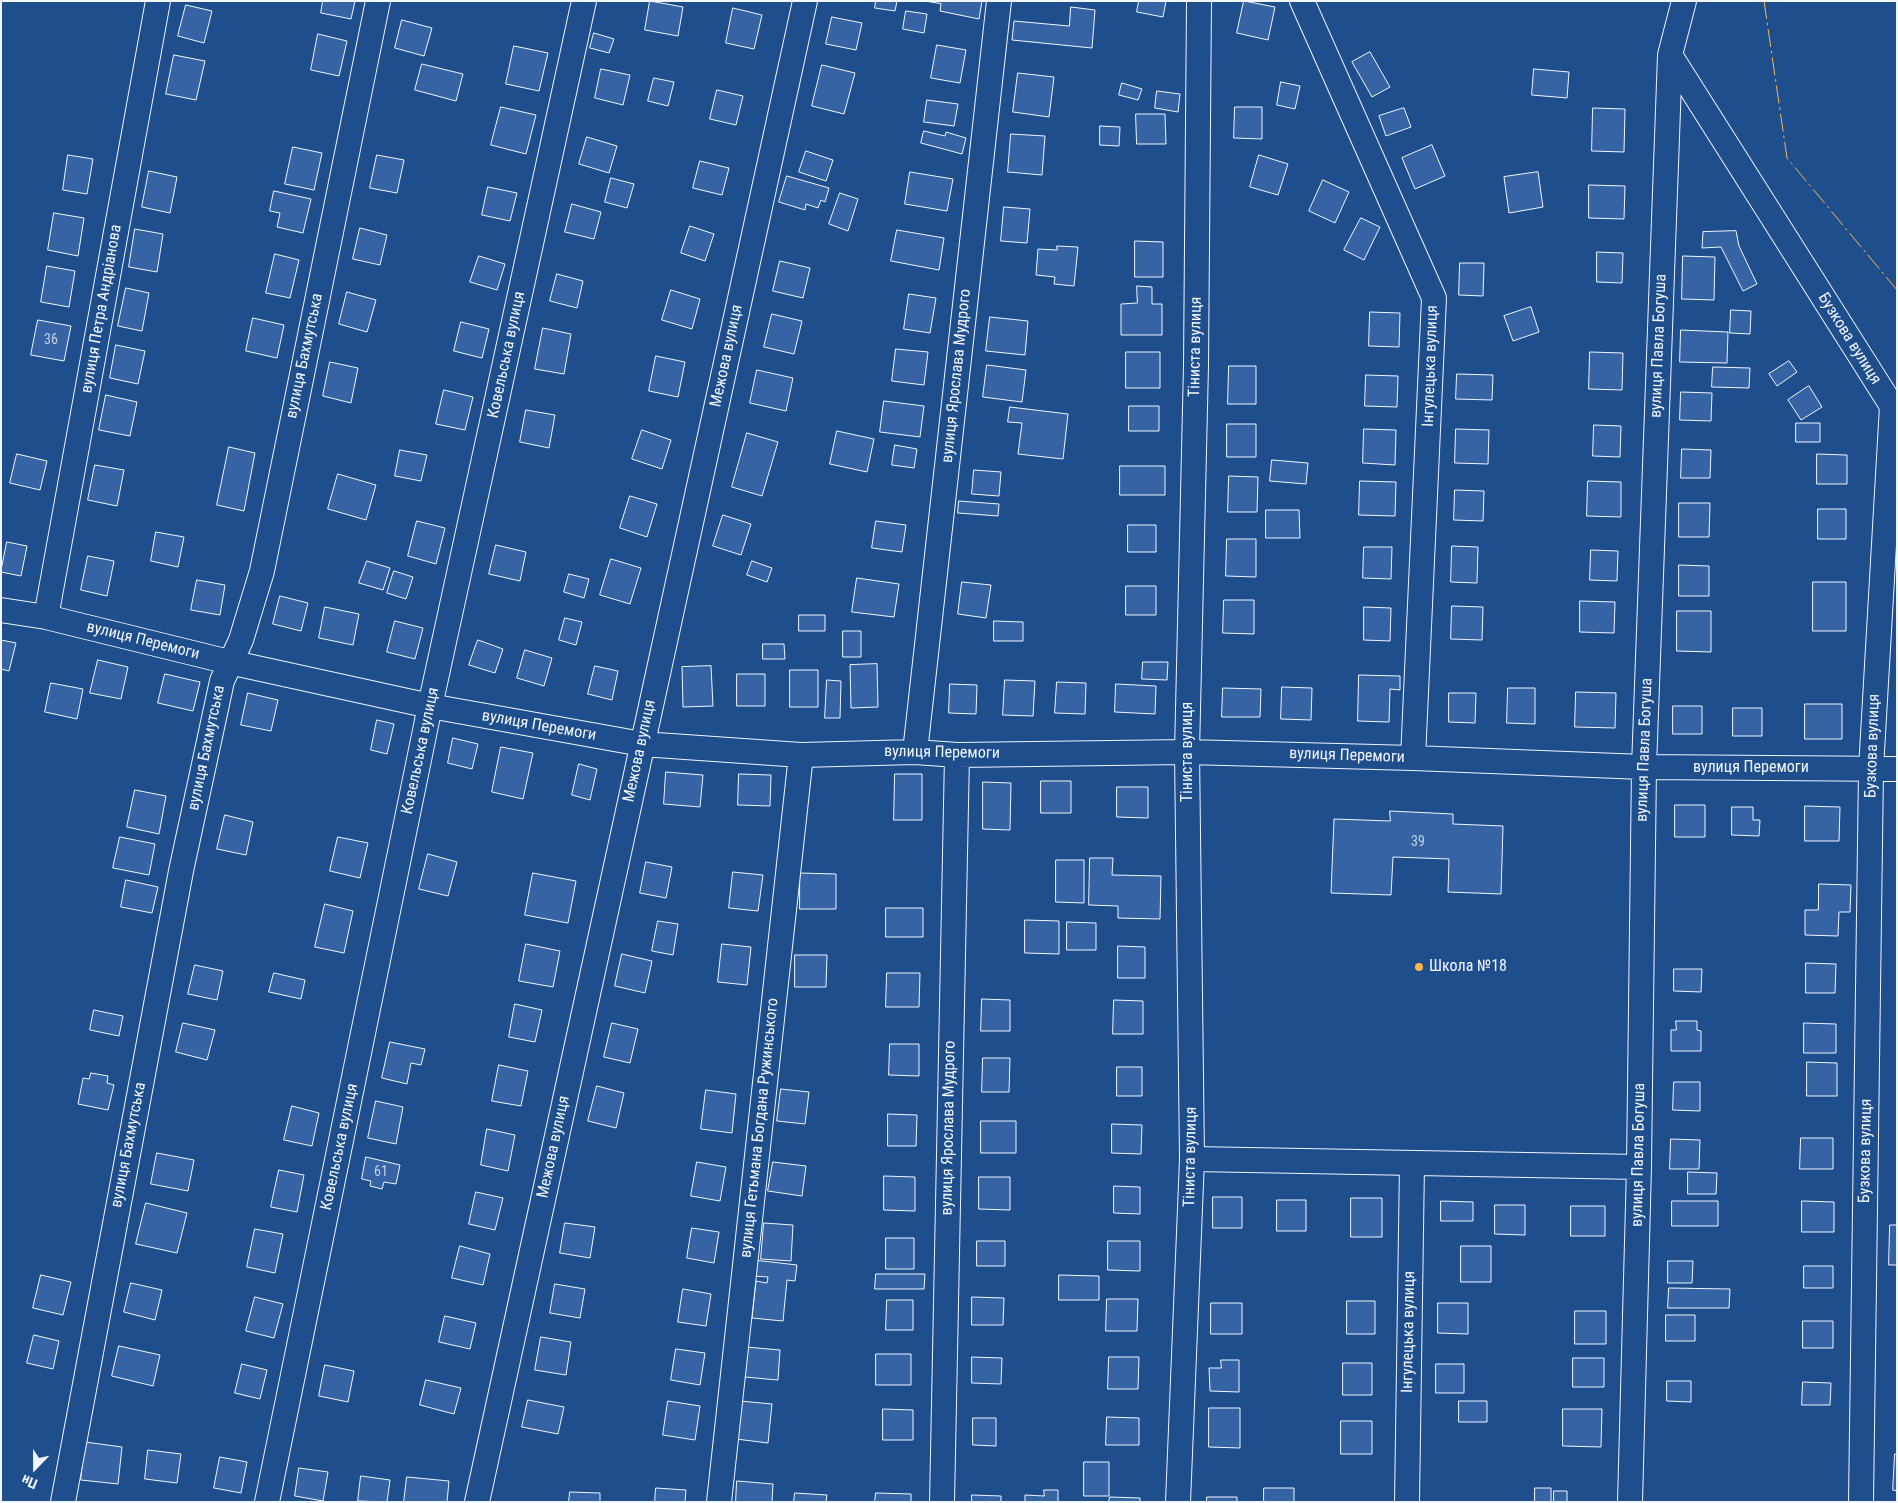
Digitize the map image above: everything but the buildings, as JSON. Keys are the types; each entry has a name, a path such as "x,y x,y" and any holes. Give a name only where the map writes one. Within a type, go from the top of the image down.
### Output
{"street":[{"name":"вулиця Петра Андріанова","path":"46,617 158,1"},
{"name":"вулиця Бахмутська","path":"63,1502 181,870 222,681 240,640 262,571 378,1"},
{"name":"Ковельська вулиця","path":"267,1502 430,706 584,1"},
{"name":"Межова вулиця","path":"477,1502 805,1"},
{"name":"вулиця Ярослава Мудрого","path":"915,752 999,1"},
{"name":"Тіниста вулиця","path":"1178,1502 1192,1160 1187,752 1196,366 1199,1"},
{"name":"Інгулецька вулиця","path":"1302,1 1434,298 1413,758"},
{"name":"вулиця Павла Богуша","path":"1630,1502 1639,1167 1644,767 1670,55 1684,1"},
{"name":"Бузкова вулиця","path":"1670,55 1892,406 1871,768 1861,1502"},
{"name":"вулиця Перемоги","path":"1,610 46,617 229,662 430,706 642,744 801,755 915,752 957,755 1187,752 1644,767 1897,769"},
{"name":"вулиця Гетьмана Богдана Ружинського","path":"719,1502 801,755"},
{"name":"вулиця Ярослава Мудрого","path":"942,1502 957,755"},
{"path":"1192,1160 1639,1167"},
{"name":"Інгулецька вулиця","path":"1407,1502 1412,1163"}],"power":[{"path":"1764,1 1787,158 1897,290"}],"place":[{"name":"Школа №18","path":"1419,967"}]}
